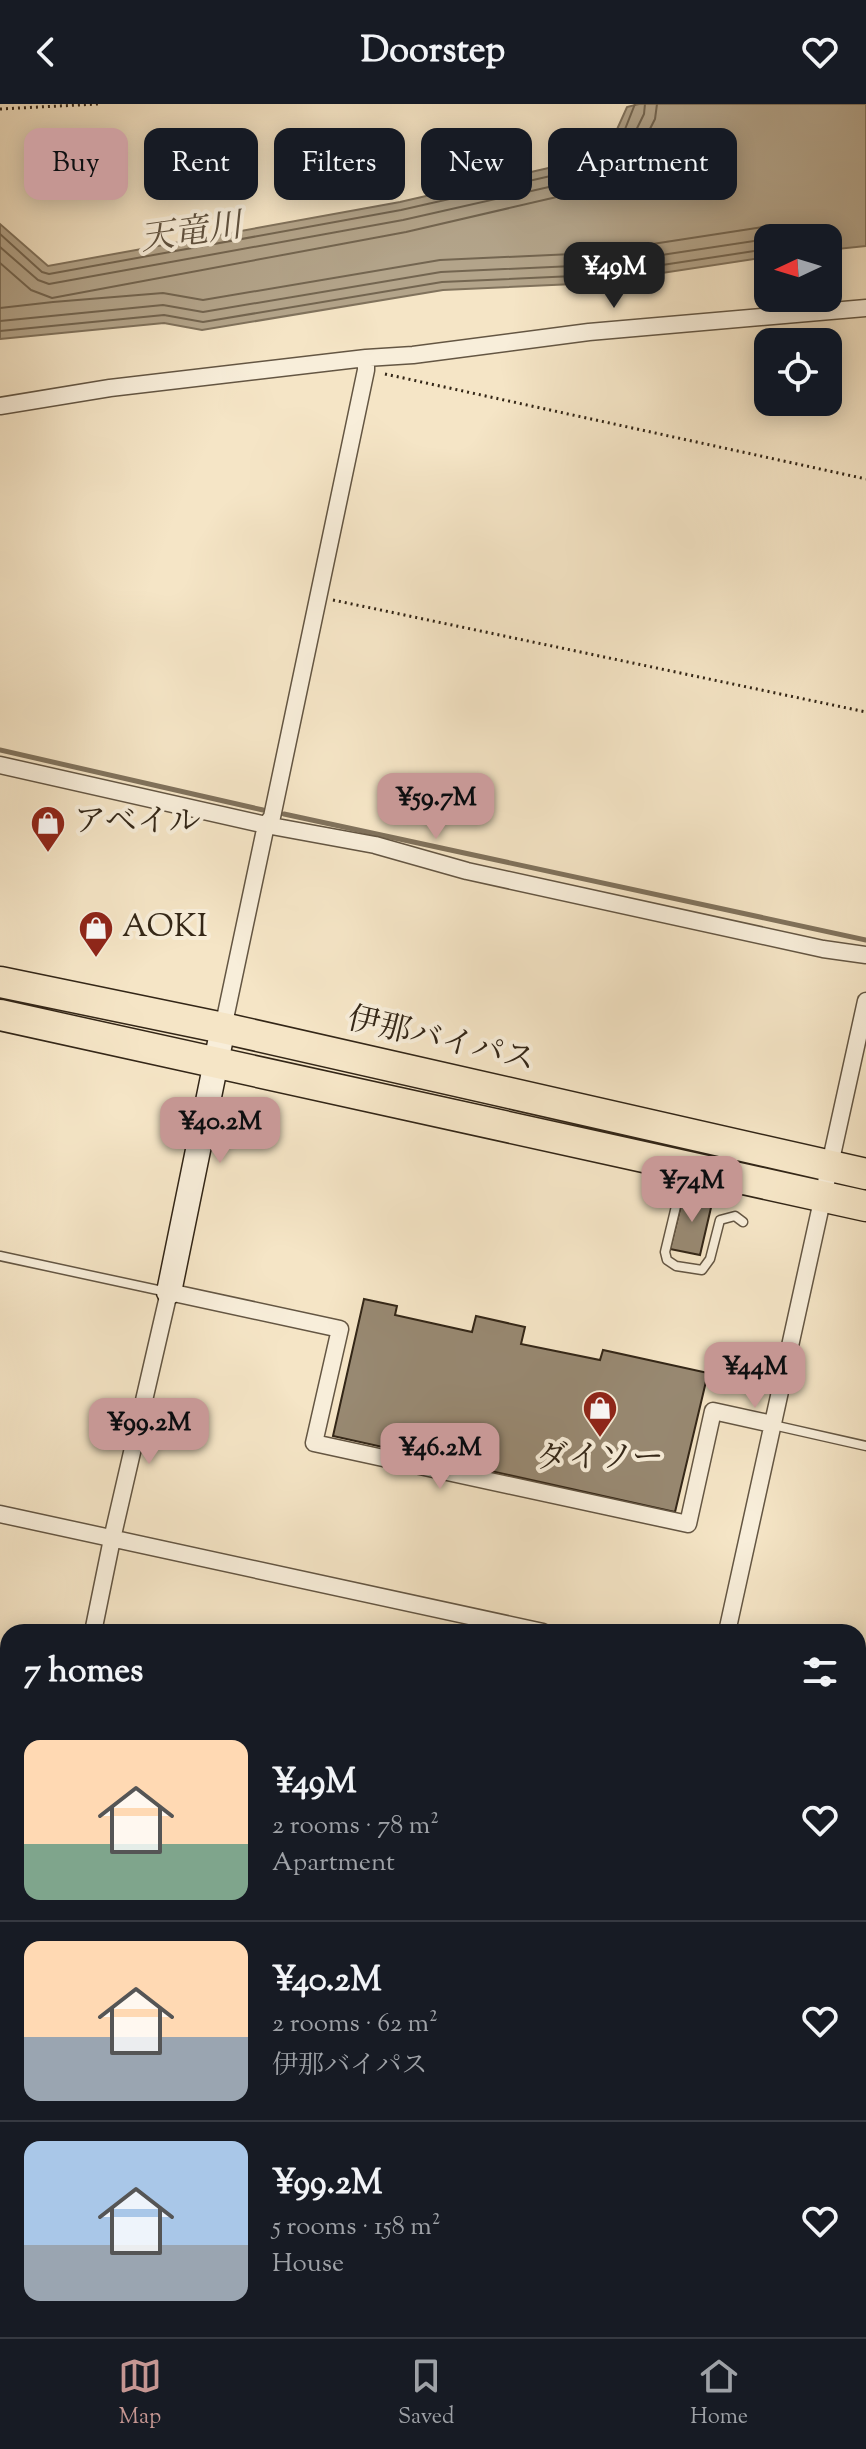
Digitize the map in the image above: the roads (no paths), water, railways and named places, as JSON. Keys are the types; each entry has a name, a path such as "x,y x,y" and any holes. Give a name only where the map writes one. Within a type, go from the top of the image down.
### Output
{"highway":[{"name":"伊那バイパス","path":"0,982 223,1028 866,1174"},
{"path":"0,1015 866,1206"}],"street":[{"path":"0,406 110,388 366,364 589,332 866,308"},
{"path":"95,1624 169,1292 266,825 272,817 366,364"},
{"path":"0,765 266,825 375,845 498,878 823,949 866,955"},
{"path":"729,1624 866,1001"},
{"path":"169,1292 340,1329 314,1443 688,1524 713,1411 772,1424"},
{"path":"0,1514 506,1624"}],"lane":[{"path":"686,1167 665,1252 667,1260 676,1266 702,1270 710,1259 720,1220 735,1216 743,1222"},
{"path":"0,1256 169,1292"},
{"path":"772,1424 866,1446"}],"water":[{"path":"639,104 866,104 866,246 842,249 842,224 754,224 754,259 596,283 443,290 202,330 164,323 0,339 0,224 48,266 421,197 421,200 532,200 532,172 548,168 548,200 737,200 737,128 618,128 627,107"}],"waterway":[{"path":"0,750 263,810"},
{"path":"284,814 866,940"}],"place":[{"name":"アベイル","path":"48,854"},
{"name":"AOKI","path":"96,959"},
{"name":"ダイソー","path":"600,1439"}],"water label":[{"name":"天竜川","path":"191,234"}]}
